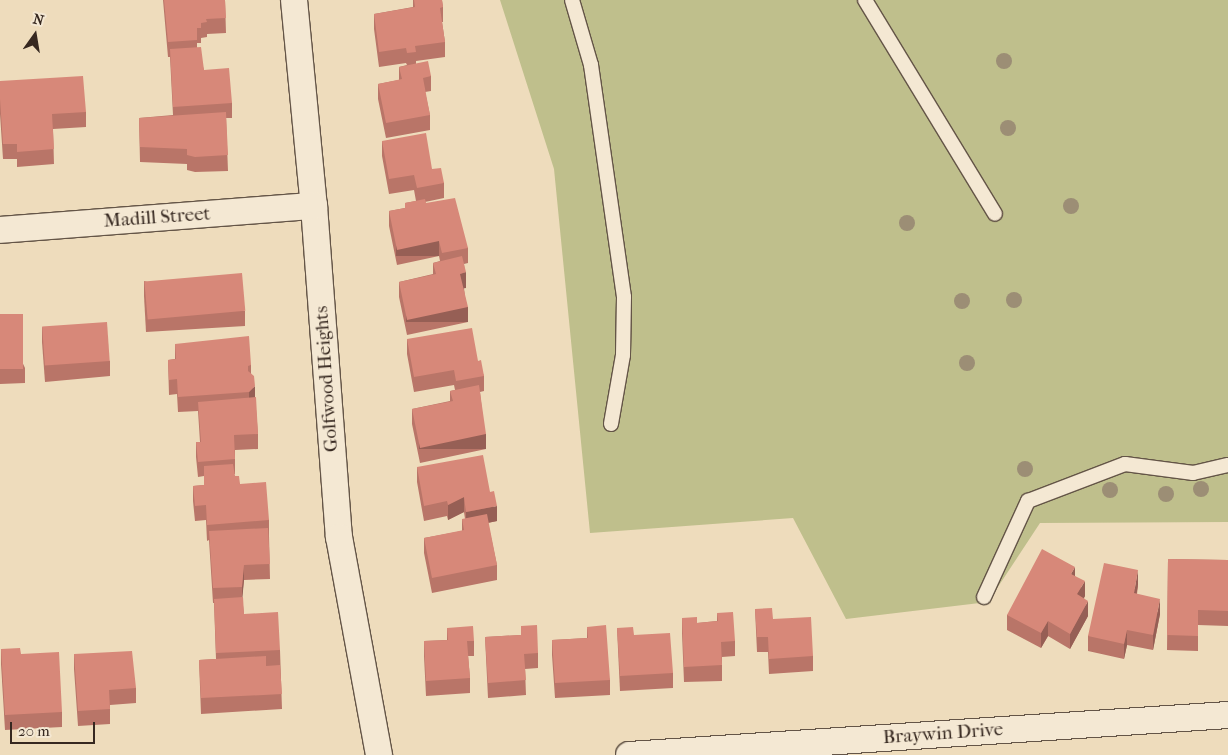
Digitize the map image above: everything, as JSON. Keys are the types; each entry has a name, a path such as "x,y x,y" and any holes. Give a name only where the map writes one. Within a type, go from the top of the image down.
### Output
{"street":[{"name":"Golfwood Heights","path":"294,0 314,206 339,537 379,755"},
{"name":"Madill Street","path":"0,230 314,206"},
{"name":"Braywin Drive","path":"629,755 1228,715"}],"lane":[{"path":"572,0 590,65 624,297 623,355 611,424"},
{"path":"864,0 995,214"},
{"path":"984,597 1028,501 1126,464 1193,473 1228,464"}],"green space":[{"path":"500,0 1228,0 1228,522 1040,523 988,602 846,619 793,518 590,533 554,169"}],"building":[{"path":"164,0 225,0 226,18 206,19 207,22 201,23 201,28 197,28 197,40 168,42"},
{"path":"414,0 442,0 443,7 440,8 445,42 415,46 416,52 407,53 406,48 379,52 374,14 415,7"},
{"path":"201,47 204,70 229,68 232,103 173,107 170,49"},
{"path":"428,61 431,76 423,78 430,115 386,123 378,84 402,79 399,67"},
{"path":"83,76 86,112 52,114 54,149 17,152 17,144 3,144 0,81"},
{"path":"226,112 228,155 195,157 187,155 187,149 140,147 139,118"},
{"path":"426,133 432,169 441,168 444,183 417,188 414,175 389,179 382,141"},
{"path":"455,198 468,248 442,253 439,241 397,250 389,211 405,208 405,203 425,199 426,203"},
{"path":"462,256 466,272 460,274 468,307 407,320 399,282 436,274 433,263"},
{"path":"242,273 245,311 148,319 144,282"},
{"path":"0,314 23,314 23,369 0,369"},
{"path":"107,322 110,361 45,365 42,327"},
{"path":"472,328 478,361 481,360 484,376 456,381 454,370 414,377 407,339"},
{"path":"249,336 251,365 248,366 248,371 254,376 255,386 249,392 178,397 177,379 169,380 168,360 176,359 175,344"},
{"path":"479,385 486,434 420,448 412,409 453,401 450,391"},
{"path":"256,397 258,434 234,435 235,459 198,462 196,442 201,442 198,402"},
{"path":"483,455 490,492 494,491 497,506 466,512 464,497 448,505 447,501 424,506 417,467"},
{"path":"233,464 235,476 239,476 240,484 266,482 269,520 207,525 206,505 195,506 193,486 204,485 204,466"},
{"path":"487,514 497,565 432,578 424,538 464,530 462,519"},
{"path":"268,528 270,564 244,565 242,587 213,588 209,531"},
{"path":"1042,549 1075,567 1071,574 1085,581 1077,594 1088,601 1070,634 1048,621 1041,633 1007,615"},
{"path":"1168,559 1228,560 1228,611 1198,610 1198,636 1167,635"},
{"path":"1104,563 1138,570 1134,593 1160,599 1153,635 1127,630 1124,644 1088,636"},
{"path":"243,597 244,614 278,612 280,650 216,653 214,599"},
{"path":"772,608 773,619 811,617 813,656 769,659 768,637 757,637 755,609"},
{"path":"733,612 735,641 721,642 722,665 684,667 682,618 697,617 697,623 718,621 717,613"},
{"path":"537,625 538,653 524,654 526,680 488,683 485,637 521,635 521,626"},
{"path":"606,625 610,680 555,683 552,640 588,638 587,627"},
{"path":"473,626 474,641 467,641 470,678 426,681 424,641 448,640 447,628"},
{"path":"633,627 634,635 670,633 673,673 620,676 617,628"},
{"path":"20,648 21,654 59,652 62,712 5,715 1,649"},
{"path":"132,651 136,688 109,690 110,709 78,711 74,654"},
{"path":"266,656 266,666 280,665 282,694 201,698 199,660"}]}
